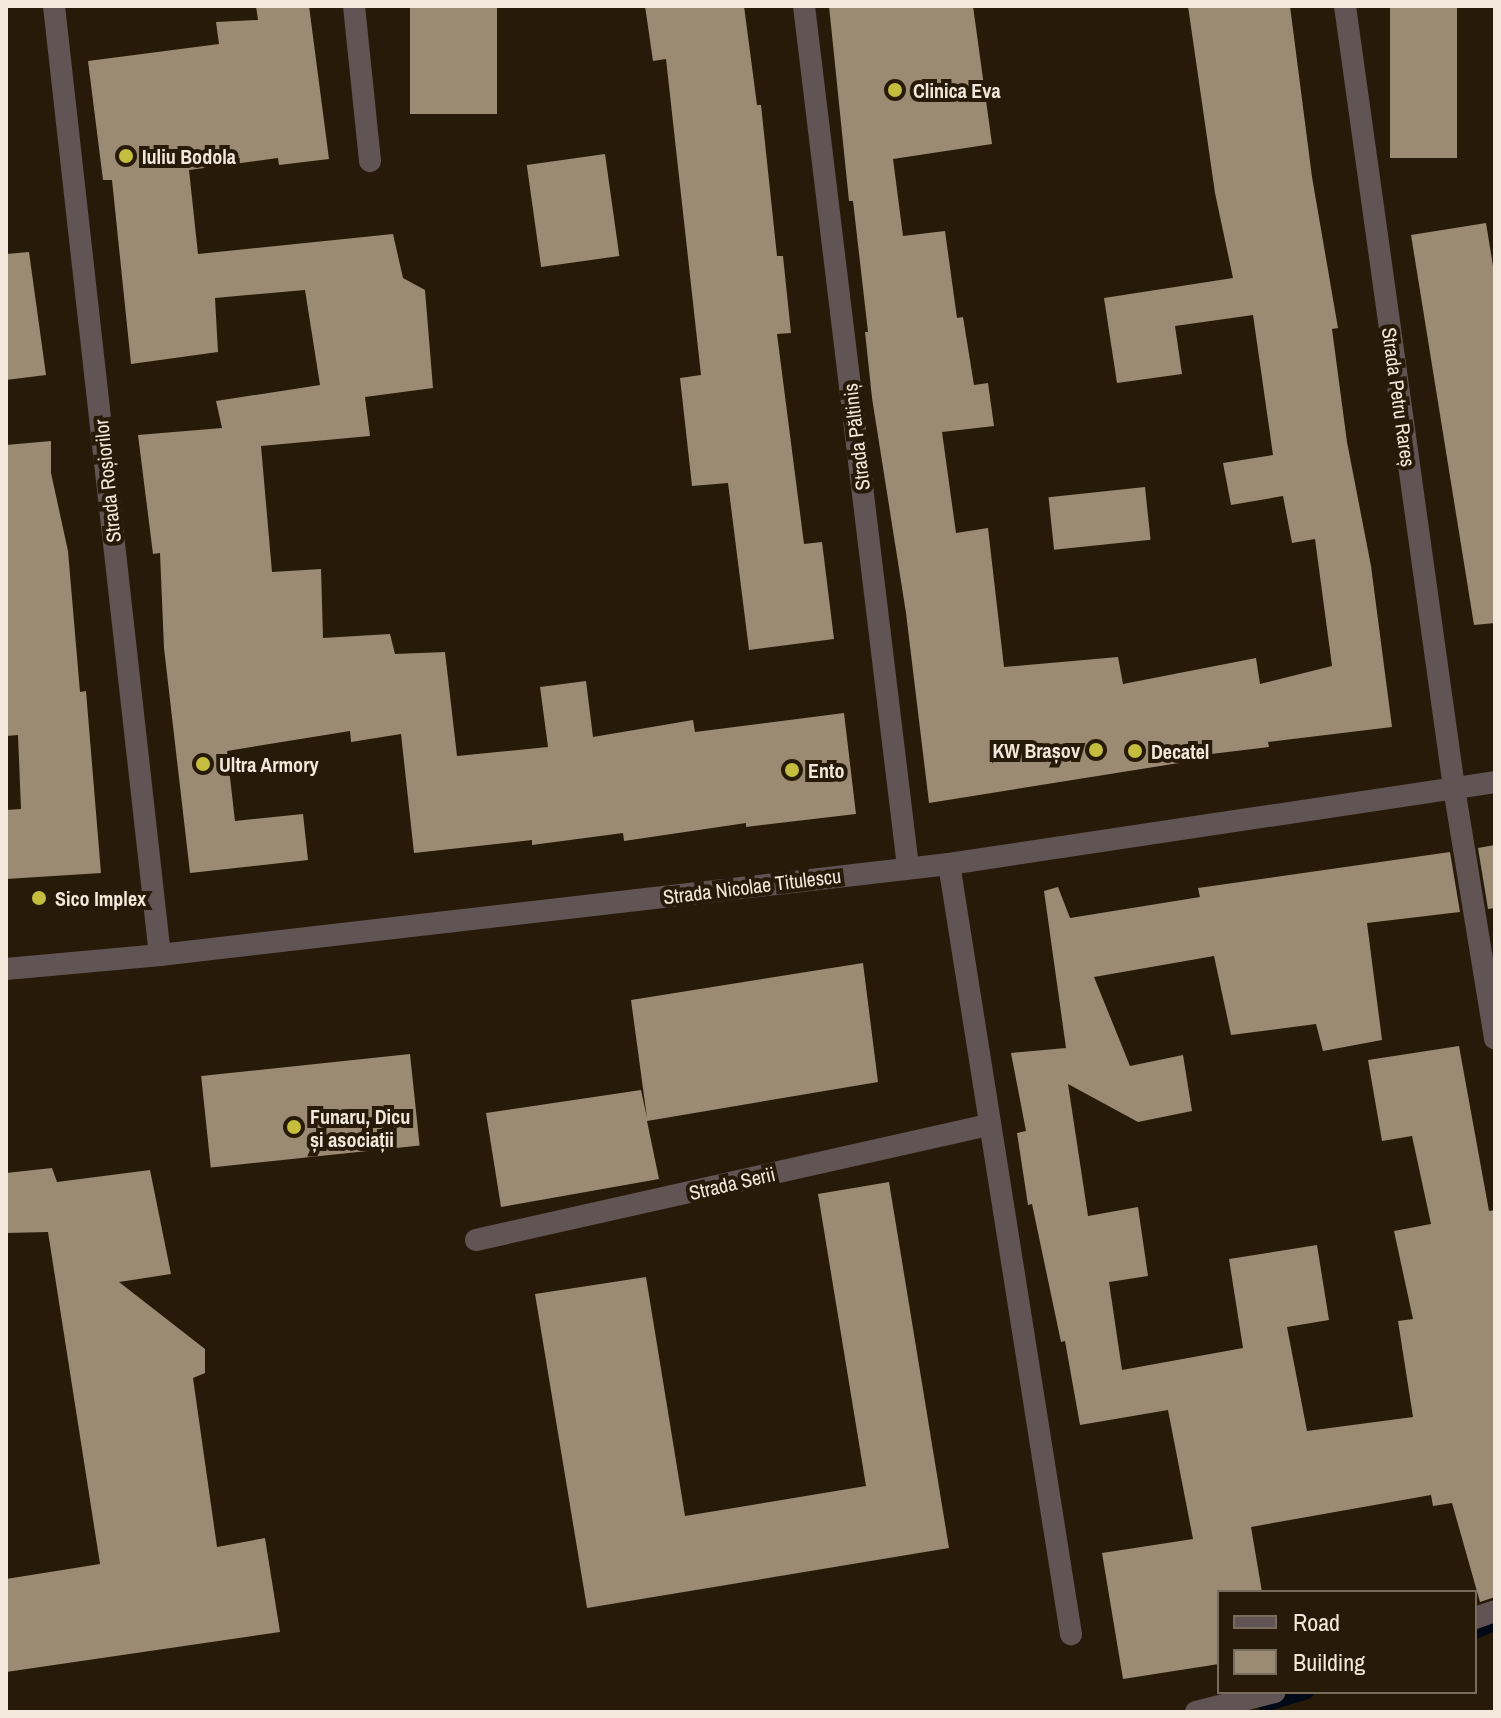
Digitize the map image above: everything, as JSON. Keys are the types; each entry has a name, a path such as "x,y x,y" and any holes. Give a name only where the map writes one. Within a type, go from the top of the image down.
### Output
{"street":[{"name":"Strada Roșiorilor","path":"54,6 160,955"},
{"path":"354,6 370,161"},
{"name":"Strada Păltiniș","path":"804,6 908,867"},
{"name":"Strada Petru Rareș","path":"1345,6 1454,788 1495,1039"},
{"name":"Strada Nicolae Titulescu","path":"6,969 160,955 949,864 1495,782"},
{"path":"949,864 1071,1634"},
{"name":"Strada Serii","path":"476,1240 988,1125"},
{"path":"1196,1712 1267,1694"}],"building":[{"path":"256,6 309,6 329,159 279,165 278,158 189,170 198,254 393,234 403,278 425,290 433,388 365,397 370,436 261,446 272,572 321,569 323,638 390,634 395,654 445,652 457,756 548,747 540,687 586,681 593,737 693,720 695,732 844,713 856,814 746,827 746,823 624,841 623,833 532,845 532,840 414,853 401,734 351,742 350,731 227,751 235,821 303,814 308,860 190,873 164,648 160,553 153,554 138,435 222,428 216,401 320,385 305,290 215,298 218,352 131,364 112,180 103,180 88,61 219,44 216,22 258,20"},
{"path":"410,6 497,6 497,114 410,114"},
{"path":"645,6 744,6 757,105 761,105 777,256 783,256 791,333 777,334 804,544 822,542 834,639 749,650 728,483 692,486 680,378 701,375 666,59 653,61"},
{"path":"829,6 973,6 992,144 893,159 903,236 945,231 957,318 963,317 974,385 988,383 994,426 942,432 956,533 988,528 1004,667 1118,657 1123,684 1256,658 1260,684 1332,666 1315,539 1292,543 1283,496 1231,505 1223,463 1273,455 1253,315 1175,326 1182,374 1117,383 1104,298 1233,278 1215,193 1188,6 1290,6 1312,177 1338,328 1332,329 1347,442 1371,566 1392,727 1268,742 1269,747 1178,758 1179,763 929,803 906,613 872,398 865,332 868,332 853,201 849,201"},
{"path":"1390,6 1457,6 1457,158 1390,158"},
{"path":"605,154 619,256 541,267 527,165"},
{"path":"1486,223 1495,278 1495,623 1474,625 1411,235"},
{"path":"29,252 46,375 6,380 6,254"},
{"path":"51,441 51,473 68,551 80,692 86,691 101,873 6,879 6,810 21,809 18,735 6,736 6,445"},
{"path":"1145,487 1151,540 1054,550 1049,497"},
{"path":"1495,845 1495,908 1488,909 1478,848"},
{"path":"1450,852 1460,912 1367,923 1382,1040 1323,1051 1316,1024 1231,1035 1214,956 1094,977 1130,1066 1183,1055 1192,1111 1138,1122 1068,1084 1088,1216 1138,1207 1148,1276 1109,1282 1122,1370 1243,1348 1229,1259 1317,1245 1329,1320 1287,1327 1307,1431 1413,1417 1398,1321 1413,1319 1394,1231 1431,1224 1412,1136 1382,1141 1368,1060 1459,1046 1489,1211 1495,1210 1495,1597 1480,1602 1452,1503 1433,1506 1431,1495 1251,1527 1262,1590 1217,1590 1217,1664 1123,1679 1102,1553 1193,1539 1168,1410 1080,1425 1065,1341 1061,1342 1032,1204 1028,1205 1017,1133 1026,1131 1011,1053 1066,1048 1044,891 1058,887 1070,918 1200,897 1198,888"},
{"path":"863,963 878,1082 647,1121 659,1179 501,1207 486,1113 641,1090 647,1118 631,1000"},
{"path":"410,1054 420,1145 211,1167 201,1076"},
{"path":"52,1168 57,1182 150,1170 171,1274 119,1282 205,1349 205,1373 193,1378 217,1547 265,1538 280,1632 6,1672 6,1579 100,1564 48,1232 6,1233 6,1173"},
{"path":"889,1182 949,1548 587,1608 535,1294 646,1277 685,1516 866,1486 818,1194"}],"waterway":[{"path":"1477,1631 1495,1624"},
{"path":"1265,1705 1301,1694"}],"place":[{"name":"Clinica Eva","path":"895,90"},
{"name":"Iuliu Bodola","path":"126,156"},
{"name":"KW Brașov","path":"1096,750"},
{"name":"Decatel","path":"1135,751"},
{"name":"Ultra Armory","path":"203,764"},
{"name":"Ento","path":"792,770"},
{"name":"Sico Implex","path":"39,898"},
{"name":"Funaru, Dicu și asociații","path":"294,1127"}]}
